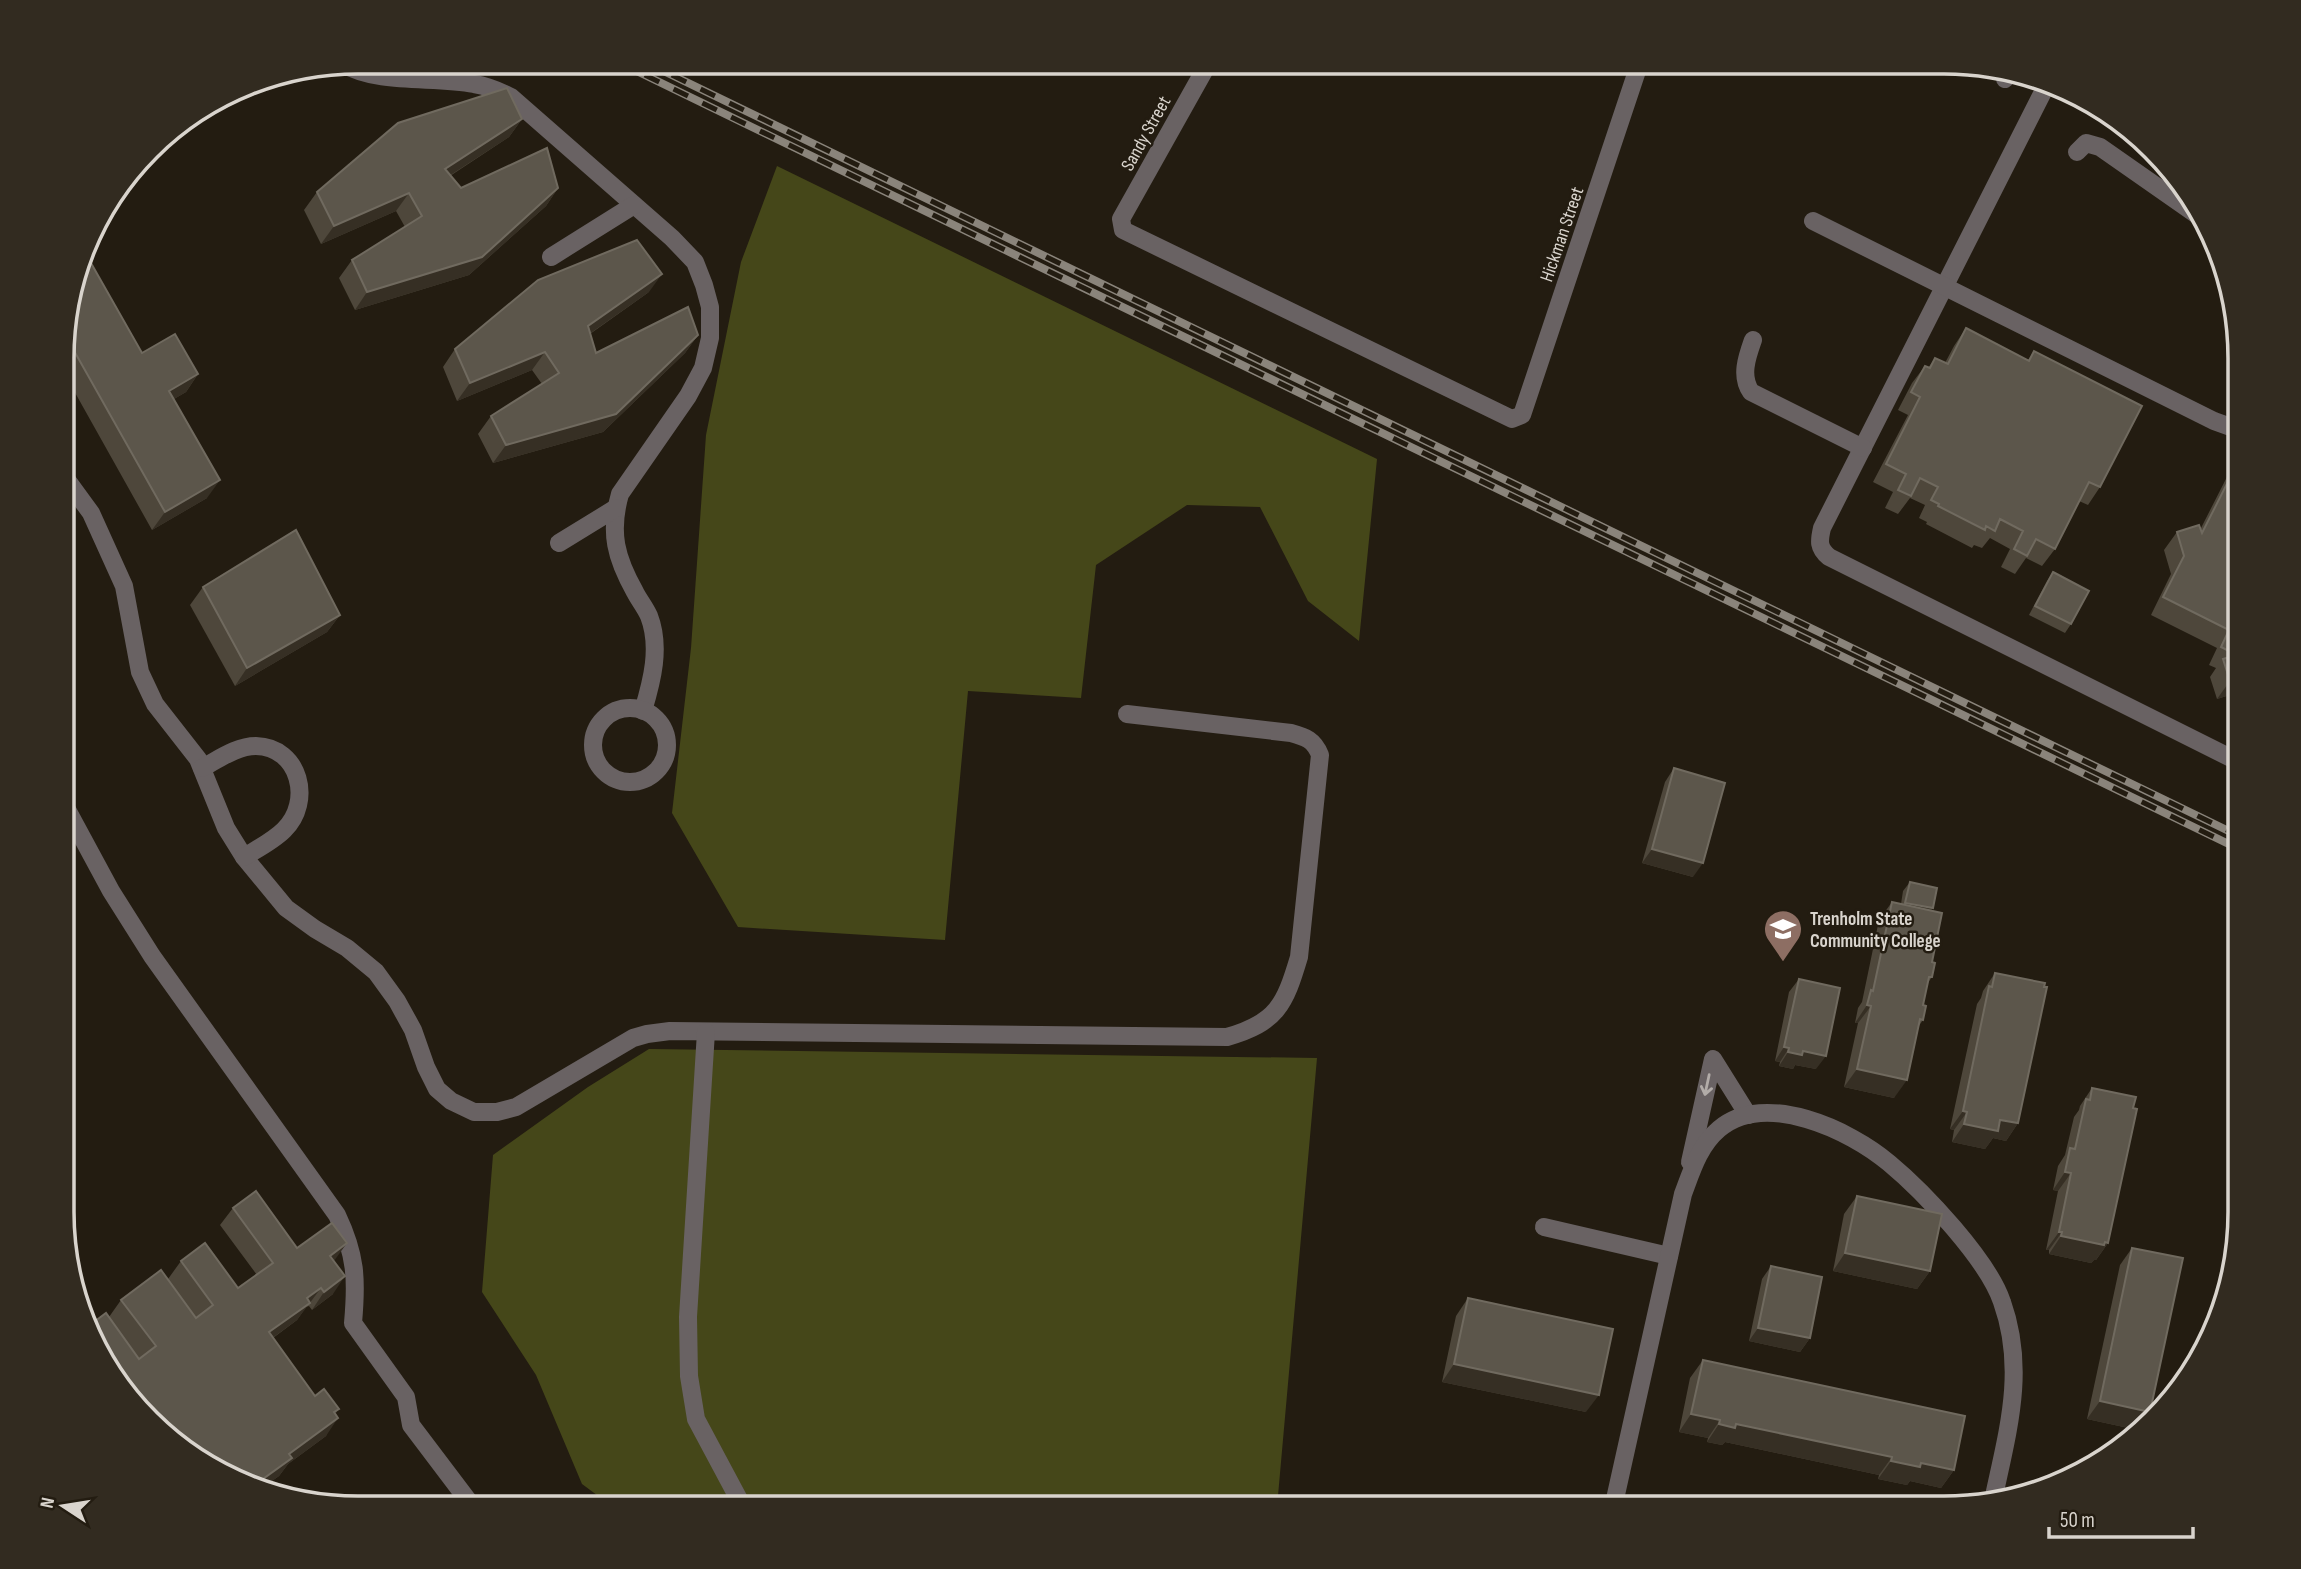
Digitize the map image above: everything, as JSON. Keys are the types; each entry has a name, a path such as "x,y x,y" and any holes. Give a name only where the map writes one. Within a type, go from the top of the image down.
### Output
{"street":[{"path":"373,74 472,83 511,97 672,238 695,262 710,307 710,338 703,368 688,396 620,495 616,508 614,537 619,561 649,616 653,638 655,662 643,711"},
{"name":"Sandy Street","path":"1202,74 1121,219 1123,230 1489,409 1512,419 1517,418"},
{"name":"Hickman Street","path":"1517,418 1522,415 1636,74"},
{"path":"2043,92 1822,528 1819,541 1821,551 1829,558 2228,757"},
{"path":"2077,152 2086,143 2100,147 2184,207"},
{"path":"551,257 634,205"},
{"path":"1813,221 2228,426"},
{"path":"1753,340 1745,373 1746,384 1751,392 1863,448"},
{"path":"74,490 91,513 124,586 140,672 155,704 181,735 202,768 226,828 244,858 286,908 347,948 376,972 413,1030 437,1089 451,1101 474,1112 497,1112 516,1107 633,1038 670,1031 1227,1037 1250,1030 1269,1019 1282,1003 1299,957 1320,755 1316,744 1305,736 1290,733 1127,713"},
{"path":"559,543 616,508"},
{"path":"626,708 643,711 659,722 664,732 667,744 665,756 650,776 639,781 615,779 604,773 597,763 593,739 597,727 615,711 626,708"},
{"path":"202,768 241,748 270,748 283,754 293,764 299,777 300,793 295,814 286,830 244,858"},
{"path":"74,823 111,891 152,956 337,1214 347,1234 356,1279 352,1323 406,1397 411,1425 465,1496"},
{"path":"706,1032 688,1317 689,1376 696,1419 737,1496"},
{"path":"1616,1496 1713,1059 1748,1115"},
{"path":"1683,1194 1698,1154 1720,1129 1748,1115 1772,1113 1793,1115 1842,1132 1888,1162 1926,1196 1967,1245 1986,1274 2002,1301 2011,1335 2015,1366 2014,1402 1995,1491"},
{"path":"1544,1227 1669,1256"}],"shaded area":[{"path":"777,166 1377,459 1359,641 1308,601 1260,507 1187,505 1096,565 1081,698 968,691 945,940 738,927 672,813 691,648 706,435 741,262"},
{"path":"649,1049 1317,1058 1278,1496 598,1496 582,1484 536,1375 482,1292 493,1155 588,1087"}],"building":[{"path":"507,88 522,119 445,169 461,188 547,148 558,188 482,257 367,292 352,260 422,216 409,193 334,226 317,192 398,123"},
{"path":"637,240 662,274 588,326 596,353 688,307 698,335 616,414 506,445 491,416 559,373 545,352 470,383 455,349 538,280"},
{"path":"90,262 142,353 175,334 198,374 169,391 220,480 165,512 74,351 79,302"},
{"path":"1966,328 2029,361 2034,351 2142,406 2100,487 2089,482 2055,549 2036,539 2027,556 2014,549 2023,531 2000,519 1995,531 1986,526 1985,530 1938,506 1939,504 1931,500 1938,487 1920,478 1911,496 1898,490 1906,474 1886,464 1920,397 1911,392 1925,366 1930,368 1935,358 1948,364"},
{"path":"2228,482 2228,630 2163,597 2184,556 2177,532 2199,525 2202,533"},
{"path":"296,530 340,615 247,668 203,587"},
{"path":"2053,572 2089,591 2071,624 2035,606"},
{"path":"2228,632 2228,650 2221,647"},
{"path":"2228,658 2228,675 2223,659"},
{"path":"1674,768 1725,783 1703,863 1652,849"},
{"path":"1910,882 1937,888 1933,908 1905,903"},
{"path":"1892,902 1942,913 1932,962 1935,963 1923,1005 1926,1006 1923,1020 1920,1019 1907,1080 1857,1069 1871,1006 1867,1005 1871,990 1873,991"},
{"path":"1995,973 2045,983 2044,987 2047,987 2018,1123 2000,1120 1998,1131 1964,1124 1967,1112 1963,1111 1989,986 1992,987"},
{"path":"1799,979 1840,988 1826,1056 1803,1051 1802,1055 1788,1052 1789,1048 1784,1047"},
{"path":"2092,1088 2136,1097 2133,1108 2137,1109 2108,1243 2105,1242 2104,1245 2061,1236 2062,1232 2059,1232 2071,1173 2065,1172 2070,1148 2075,1149 2086,1099 2090,1100"},
{"path":"256,1191 297,1248 332,1223 347,1243 330,1256 345,1276 324,1292 321,1288 307,1298 310,1303 269,1332 315,1396 324,1389 339,1409 334,1412 338,1418 289,1454 292,1458 263,1479 200,1448 170,1425 144,1399 121,1369 95,1321 106,1313 139,1359 156,1346 121,1300 161,1270 196,1318 213,1305 181,1261 205,1243 238,1288 273,1263 233,1208"},
{"path":"1857,1196 1942,1214 1930,1271 1845,1253"},
{"path":"2132,1248 2183,1258 2152,1404 2145,1411 2100,1401"},
{"path":"1771,1266 1822,1277 1810,1338 1758,1328"},
{"path":"1468,1298 1613,1329 1599,1395 1454,1364"},
{"path":"1703,1360 1965,1416 1954,1470 1921,1463 1920,1467 1891,1461 1892,1457 1736,1424 1735,1428 1719,1424 1720,1420 1691,1414"}],"railway":[{"path":"643,74 2228,844"},
{"path":"670,74 2228,831"}],"place":[{"name":"Trenholm State Community College","path":"1783,963"}]}
